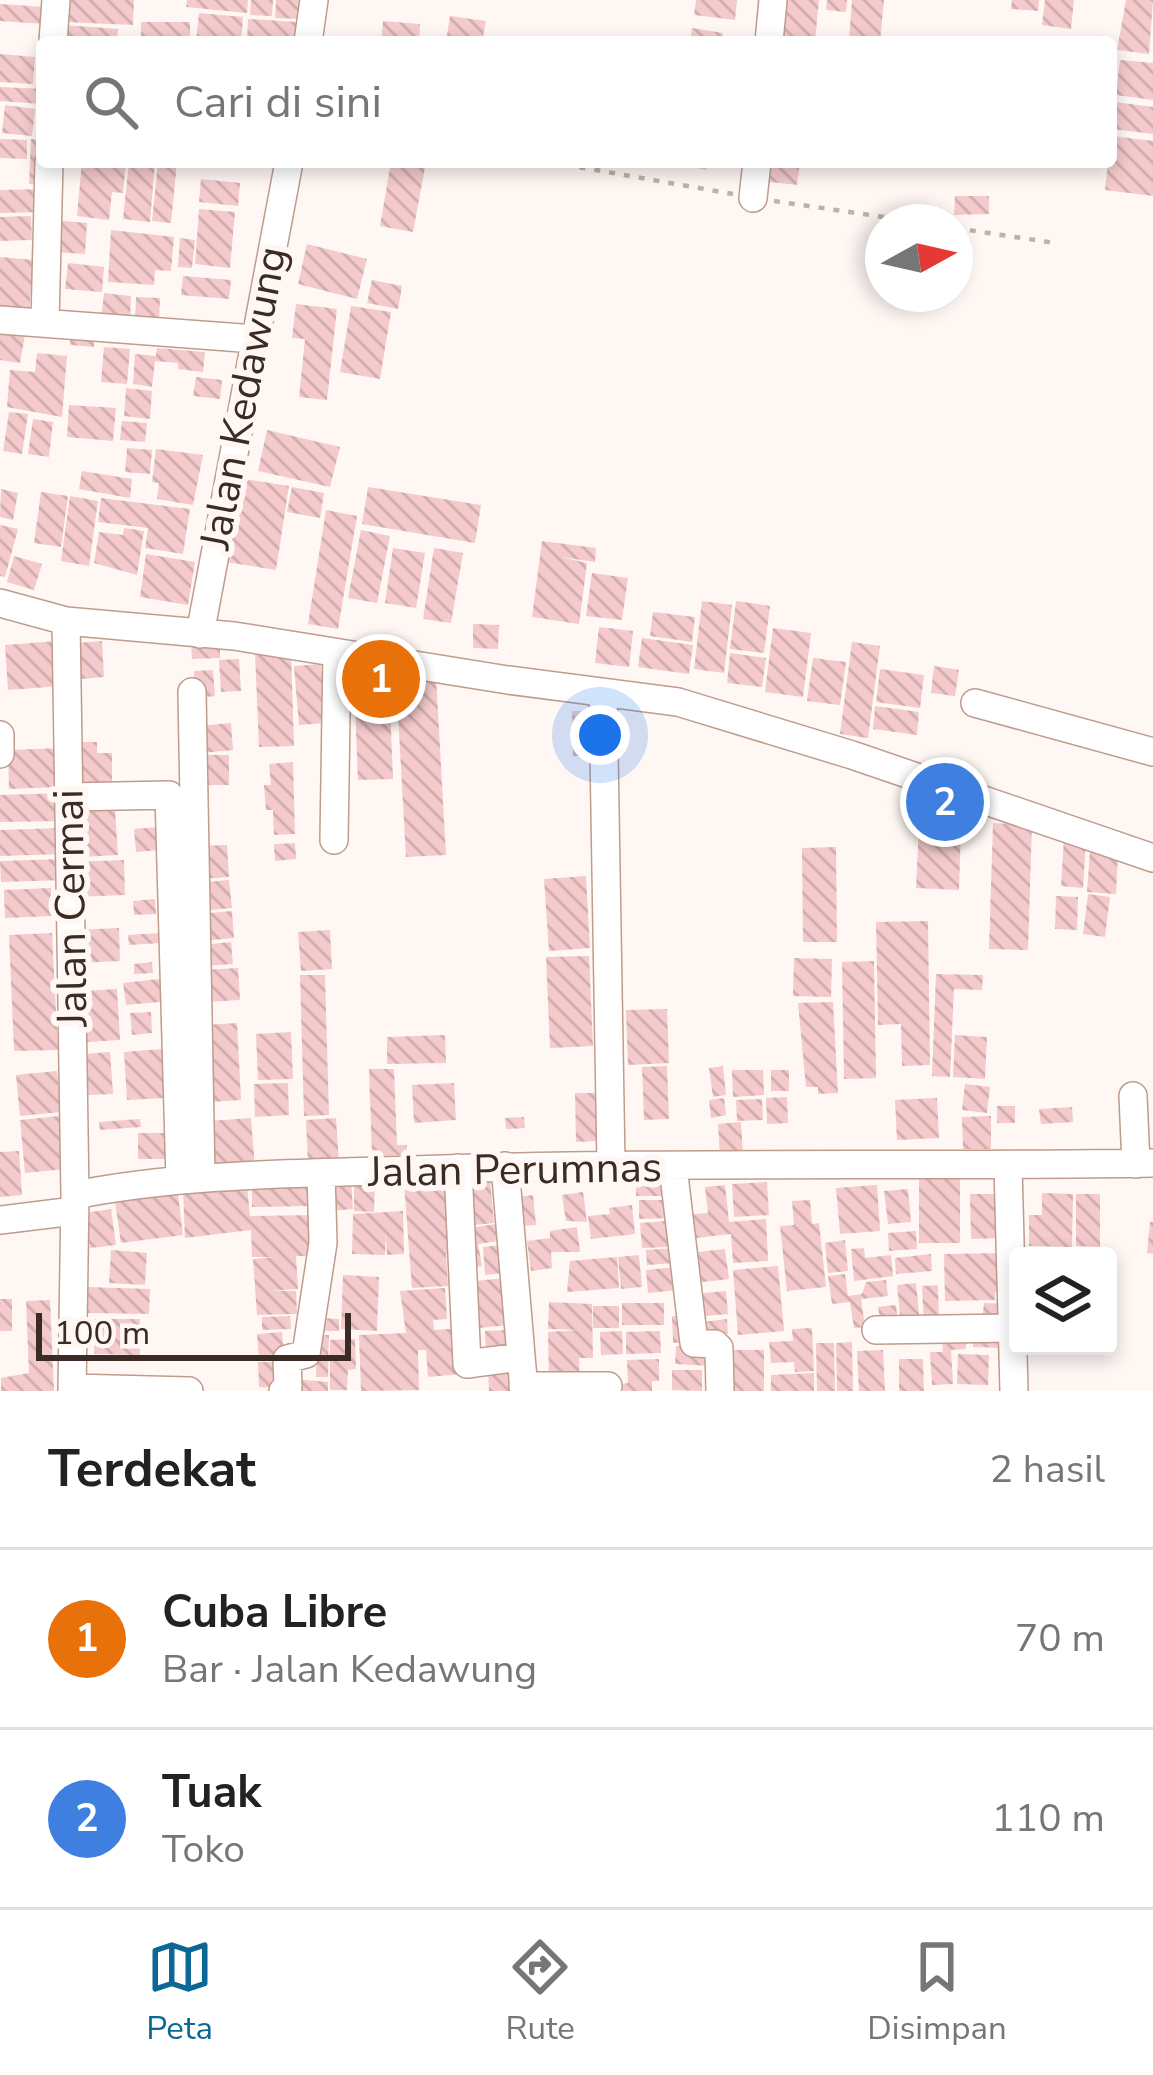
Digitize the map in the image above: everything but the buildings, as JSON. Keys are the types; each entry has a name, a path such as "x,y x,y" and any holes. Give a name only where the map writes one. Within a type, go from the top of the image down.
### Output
{"street":[{"path":"53,36 56,0"},
{"path":"309,36 314,0"},
{"path":"770,36 773,0"},
{"path":"45,322 49,168"},
{"name":"Jalan Kedawung","path":"200,634 288,168"},
{"path":"753,197 756,168"},
{"path":"0,320 254,339"},
{"path":"0,604 66,621 200,634 678,702 852,754 1153,858"},
{"name":"Jalan Cermai","path":"66,621 75,1203"},
{"path":"334,840 337,653"},
{"path":"190,1179 192,692"},
{"path":"604,693 611,1165"},
{"path":"975,703 1153,752"},
{"path":"0,735 0,754"},
{"path":"69,797 169,795 190,1179"},
{"path":"1133,1096 1144,1163"},
{"name":"Jalan Perumnas","path":"0,1220 134,1183 190,1179 506,1166 1144,1163"},
{"path":"506,1166 524,1389 608,1386"},
{"path":"1008,1166 1010,1247"},
{"path":"673,1167 694,1343 719,1348 720,1391"},
{"path":"458,1168 466,1364 521,1357"},
{"path":"283,1391 288,1387 287,1360 306,1354 323,1243 321,1173"},
{"path":"75,1203 72,1389 189,1391"},
{"path":"876,1330 1009,1328"},
{"path":"1013,1355 1014,1391"}],"path":[{"path":"973,231 1055,243"}],"place":[{"name":"Cuba Libre","path":"381,679"},
{"name":"Tuak","path":"945,802"}]}
